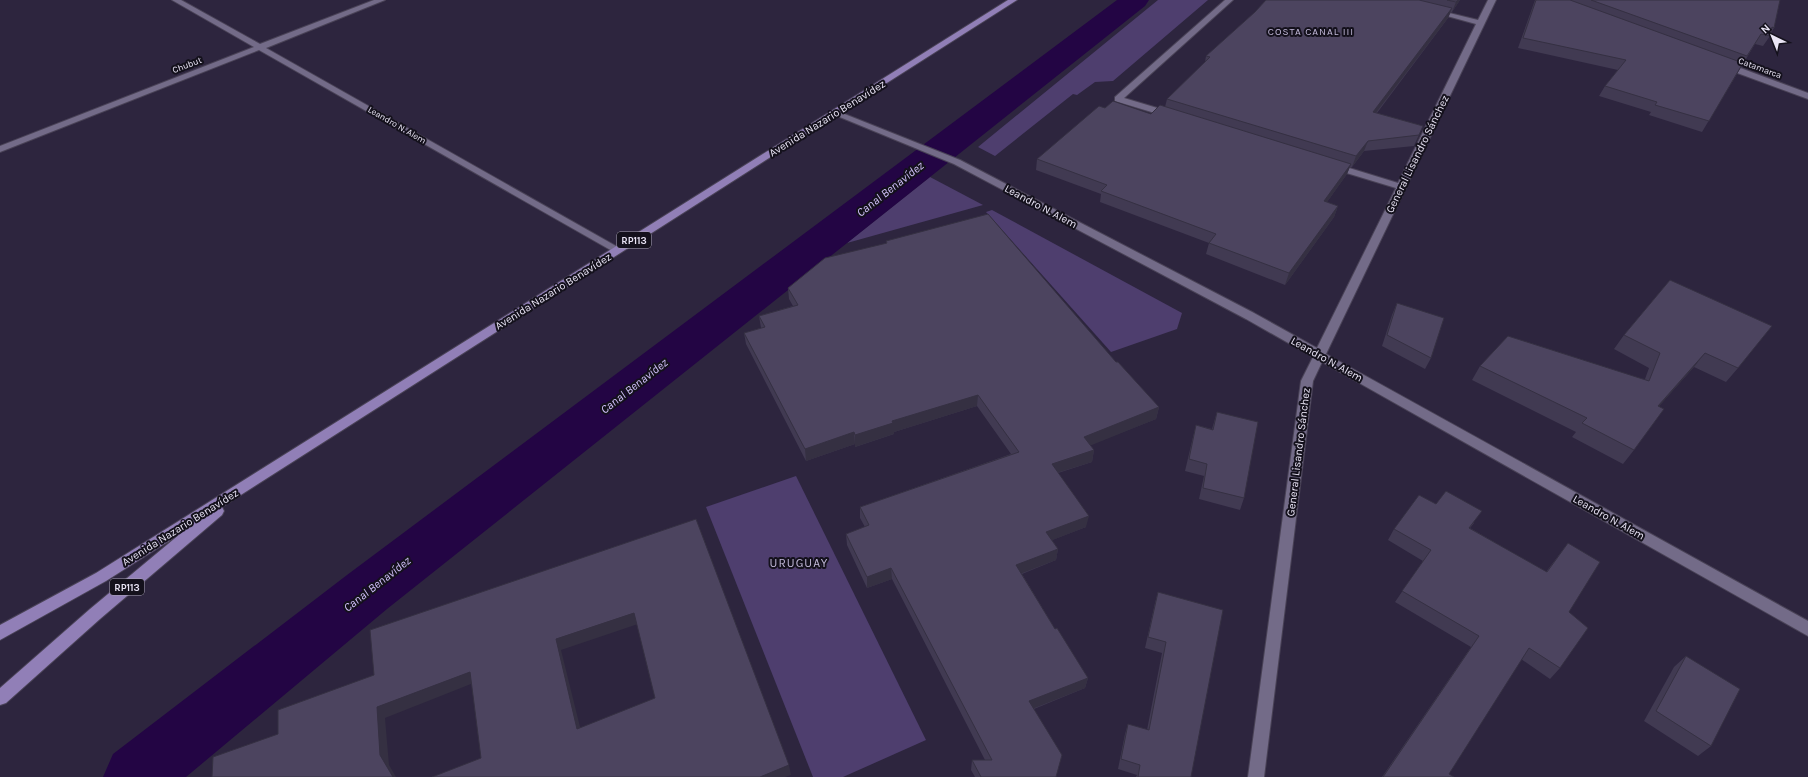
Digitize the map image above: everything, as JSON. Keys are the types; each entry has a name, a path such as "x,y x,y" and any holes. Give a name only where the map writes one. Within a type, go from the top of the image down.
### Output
{"main road":[{"name":"Avenida Nazario Benavídez","path":"0,633 101,577 1013,0"},
{"name":"Avenida Nazario Benavídez","path":"0,698 95,614 255,479"}],"street":[{"name":"Leandro N. Alem","path":"176,0 618,250"},
{"name":"Chubut","path":"0,149 381,0"},
{"path":"1177,117 1118,98 1229,0"},
{"name":"General Lisandro Sánchez","path":"1256,777 1307,381 1492,0"},
{"path":"1426,9 1481,23"},
{"name":"Catamarca","path":"1718,63 1808,96"},
{"name":"Leandro N. Alem","path":"834,113 948,158 1250,316 1808,629"},
{"path":"1326,164 1401,187"}],"shaded area":[{"path":"1158,0 1208,0 1113,81 1095,82 1077,95 1073,94 995,156 978,147"},
{"path":"930,177 983,205 847,243"},
{"path":"992,210 1182,313 1177,329 1111,352 986,212"},
{"path":"796,476 926,740 843,777 813,777 706,507"}],"building":[{"path":"1266,0 1419,0 1452,8 1373,112 1423,126 1419,135 1368,141 1356,156 1167,99 1210,57 1206,56 1255,12"},
{"path":"1447,0 1458,0 1456,2"},
{"path":"1536,0 1570,0 1743,63 1709,121 1655,105 1657,102 1605,86 1626,60 1523,38"},
{"path":"1591,0 1780,0 1774,28 1772,27 1770,36 1761,34 1747,56"},
{"path":"1113,101 1151,114 1160,105 1351,164 1324,201 1338,206 1289,273 1209,243 1216,234 1101,191 1107,185 1037,159 1099,106 1105,108"},
{"path":"988,214 1116,362 1118,362 1159,407 1084,437 1094,450 1052,464 1089,516 1046,532 1058,549 1016,565 1055,629 1057,628 1088,678 1029,701 1062,755 1056,777 981,777 972,760 992,760 891,568 867,577 846,534 869,525 860,507 1019,452 978,395 892,421 893,423 855,435 854,432 805,449 744,333 765,327 759,316 798,305 788,288 825,258 887,243 886,241"},
{"path":"1670,280 1772,326 1738,368 1705,353 1658,406 1664,409 1634,450 1582,423 1587,418 1480,366 1508,336 1649,381 1660,353 1624,335"},
{"path":"1397,303 1444,318 1431,358 1387,335"},
{"path":"1217,412 1258,422 1244,498 1203,488 1207,464 1189,459 1196,425 1213,430"},
{"path":"1446,491 1482,511 1469,528 1547,572 1568,543 1600,562 1569,612 1588,628 1560,668 1529,648 1449,774 1454,777 1383,777 1479,636 1402,591 1431,550 1394,529 1419,495 1436,504"},
{"path":"696,519 789,765 760,777 432,777 481,758 470,672 377,707 380,755 393,777 212,777 213,757 278,734 278,710 374,675 370,630","holes":["634,613 655,698 577,729 556,639"]},
{"path":"1158,592 1223,610 1191,777 1138,777 1140,765 1121,759 1128,724 1149,730 1166,642 1148,637"},
{"path":"1686,656 1740,689 1711,746 1656,711"}],"waterway":[{"name":"Canal Benavídez","path":"136,777 367,592 1135,0"}],"district":[{"name":"COSTA CANAL III","path":"1311,31"},
{"name":"URUGUAY","path":"799,563"}]}
